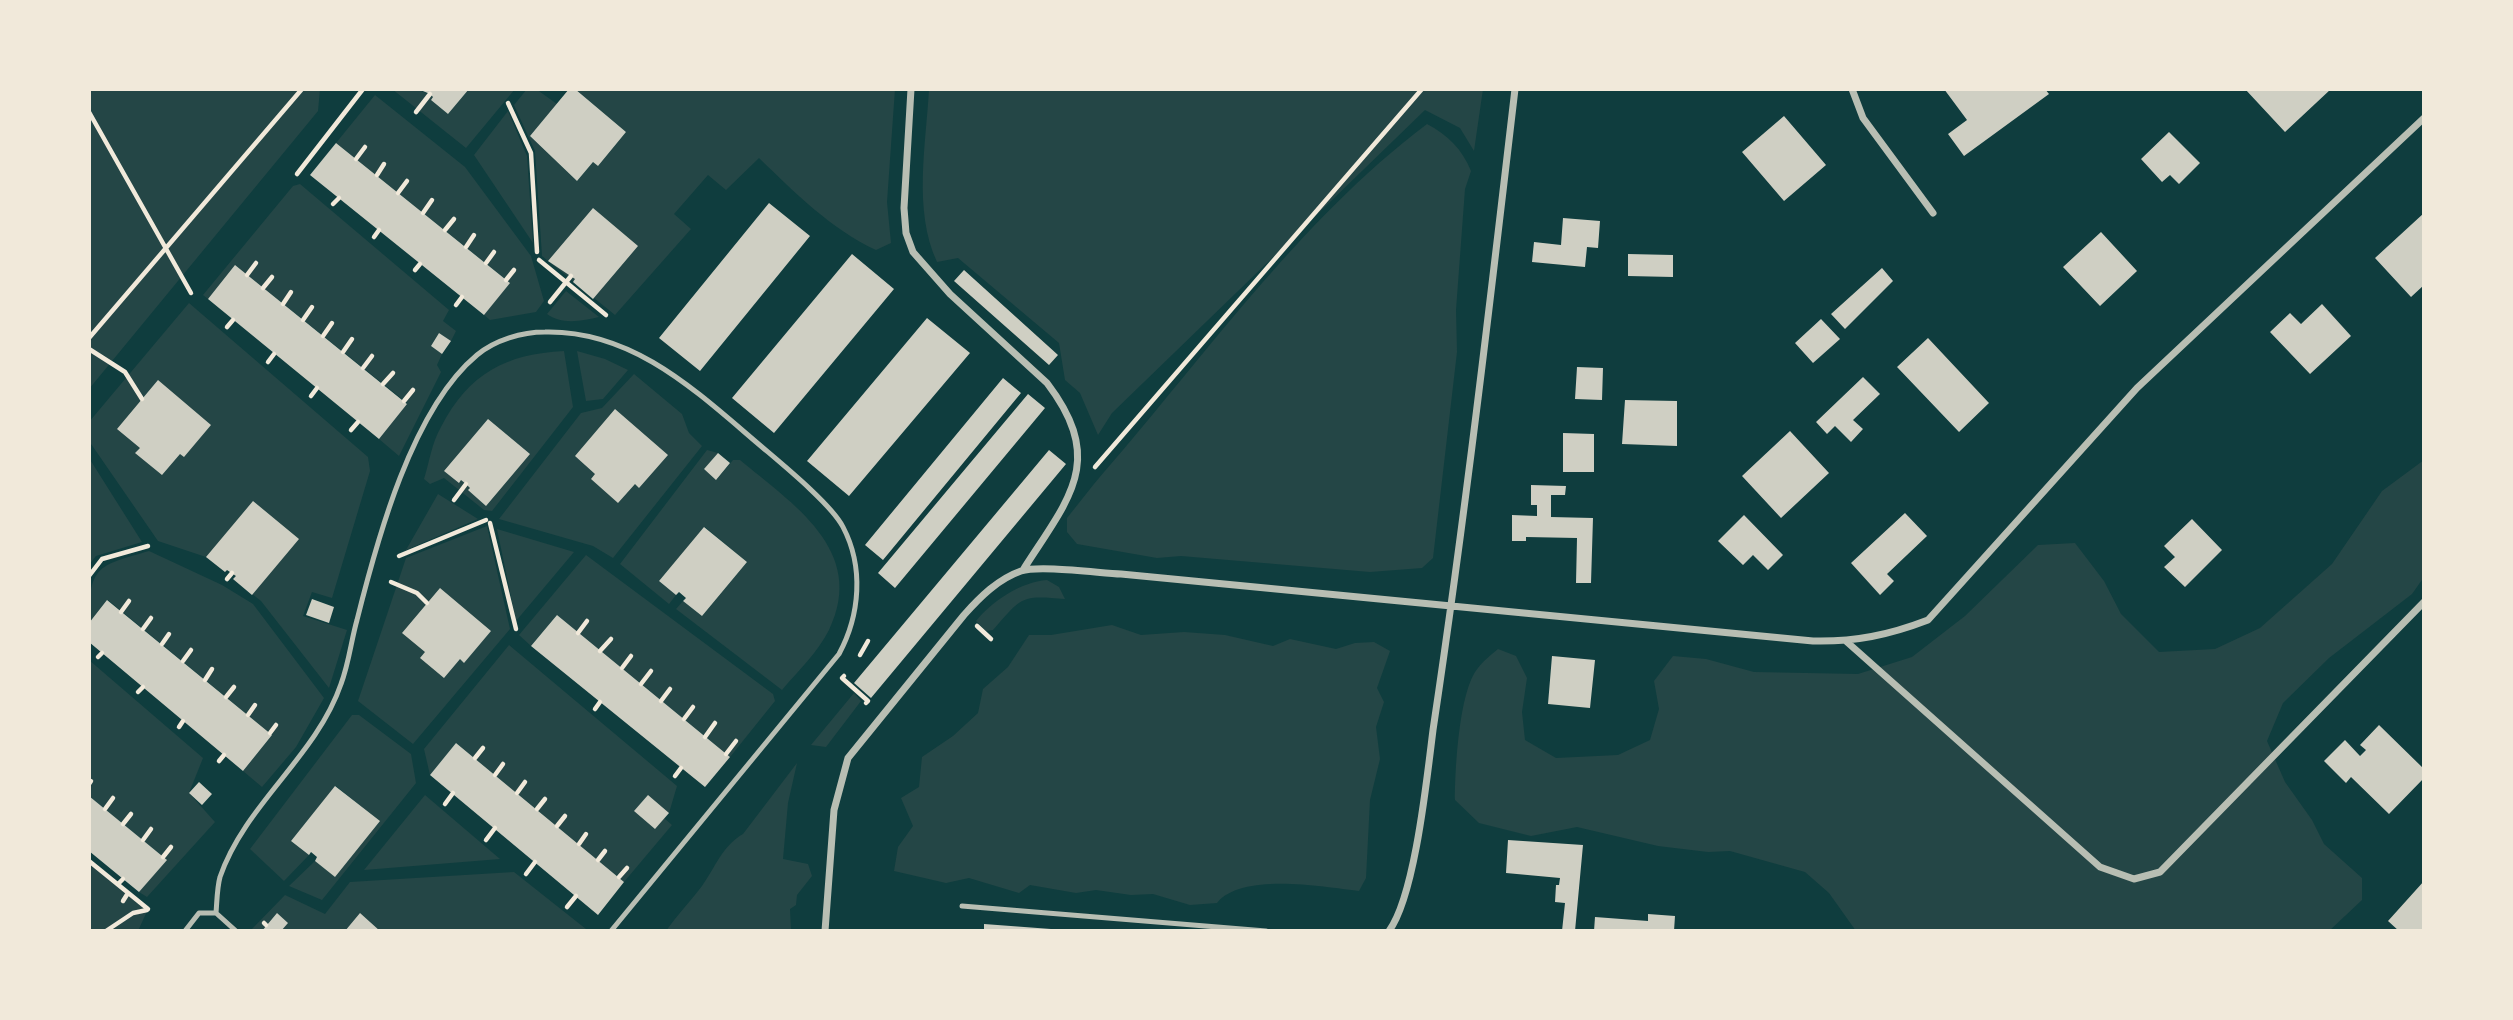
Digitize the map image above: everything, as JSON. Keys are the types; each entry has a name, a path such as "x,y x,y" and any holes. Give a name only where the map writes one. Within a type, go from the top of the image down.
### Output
{"street":[{"path":"825,931 834,810 840,780 857,743 981,595 1023,570 1069,497 1078,466 1078,444 1059,399 1011,348 950,294 912,252 906,233 904,208 911,89"},
{"path":"1389,931 1403,902 1411,865 1452,604 1515,89"},
{"path":"1852,89 1863,118 1933,213"},
{"path":"1023,570 1121,574 1452,604 1787,639 1847,642 1886,636 1928,620 2137,388 2424,118"},
{"path":"1847,642 2101,867 2134,879 2160,872 2424,603"}],"lane":[{"path":"215,913 219,879 239,836 295,761 336,697 377,540 407,462 443,395 477,355 492,345 522,335 564,332 605,338 640,353 702,398 778,461 841,523 856,567 857,596 854,616 839,654 611,931"},
{"path":"962,906 1266,931"},
{"path":"185,931 199,914 215,913 236,931"}],"path":[{"path":"89,338 302,89"},
{"path":"297,174 363,89"},
{"path":"1069,497 1422,89"},
{"path":"416,112 430,94"},
{"path":"508,103 531,153 537,252"},
{"path":"89,113 191,293"},
{"path":"356,159 365,147"},
{"path":"377,175 384,164"},
{"path":"398,193 407,181"},
{"path":"333,204 339,198"},
{"path":"423,212 432,200"},
{"path":"445,230 454,219"},
{"path":"374,237 379,230"},
{"path":"466,247 474,235"},
{"path":"486,263 494,252"},
{"path":"539,260 607,315"},
{"path":"247,275 256,263"},
{"path":"415,270 420,264"},
{"path":"506,280 514,270"},
{"path":"550,302 571,276"},
{"path":"263,288 272,277"},
{"path":"283,304 292,292"},
{"path":"456,305 462,297"},
{"path":"303,320 312,307"},
{"path":"227,327 233,320"},
{"path":"323,336 332,323"},
{"path":"343,352 352,339"},
{"path":"89,349 125,372 142,399"},
{"path":"268,362 274,354"},
{"path":"363,368 372,356"},
{"path":"383,384 393,373"},
{"path":"311,396 317,388"},
{"path":"404,401 413,390"},
{"path":"351,430 358,422"},
{"path":"454,500 466,484"},
{"path":"399,556 488,522 516,629"},
{"path":"89,576 102,559 148,546"},
{"path":"227,579 232,573"},
{"path":"391,582 417,593 427,603"},
{"path":"121,611 129,601"},
{"path":"142,629 151,618"},
{"path":"578,633 587,621"},
{"path":"977,626 991,639"},
{"path":"162,644 169,634"},
{"path":"600,651 611,639"},
{"path":"855,662 868,641"},
{"path":"183,661 191,650"},
{"path":"622,668 631,656"},
{"path":"205,680 212,669"},
{"path":"849,670 842,678 868,701 863,706"},
{"path":"641,684 651,671"},
{"path":"138,692 143,687"},
{"path":"226,697 234,687"},
{"path":"661,701 670,689"},
{"path":"595,709 600,702"},
{"path":"248,715 256,705"},
{"path":"684,719 693,706"},
{"path":"178,727 183,721"},
{"path":"705,737 715,723"},
{"path":"270,733 276,725"},
{"path":"726,754 736,741"},
{"path":"475,758 482,748"},
{"path":"219,761 224,755"},
{"path":"495,775 503,764"},
{"path":"675,776 681,768"},
{"path":"517,793 525,782"},
{"path":"444,804 453,793"},
{"path":"105,809 113,798"},
{"path":"537,809 545,799"},
{"path":"123,824 131,814"},
{"path":"557,826 565,816"},
{"path":"486,840 495,828"},
{"path":"143,840 151,830"},
{"path":"579,845 586,834"},
{"path":"163,857 171,847"},
{"path":"598,860 605,851"},
{"path":"89,861 148,909 133,913 106,931"},
{"path":"526,874 535,862"},
{"path":"619,877 627,868"},
{"path":"118,884 123,879"},
{"path":"122,901 128,893"},
{"path":"567,907 576,896"}],"shaded area":[{"path":"89,89 320,89 318,111 89,389"},
{"path":"392,89 418,89 433,97 431,100 448,114 469,89 515,89 466,148"},
{"path":"527,89 536,89 557,104 530,136 577,181 593,162 598,166 626,132 575,89 895,89 887,202 891,243 876,250 844,232 814,209 759,158 726,190 708,175 674,214 691,229 615,315 542,256 535,151 514,105"},
{"path":"929,89 1483,89 1474,151 1460,128 1425,110 1112,413 1098,435 1080,393 1065,380 1059,343 958,258 937,262 925,221 923,199"},
{"path":"375,95 465,167 531,256 544,301 536,312 490,320 484,315 509,282 336,143"},
{"path":"508,111 527,156 533,243 474,155"},
{"path":"1427,124 1454,143 1471,171 1465,189 1456,310 1457,352 1433,558 1422,568 1370,572 1181,556 1157,558 1077,544 1067,532 1067,518 1094,484 1293,249 1335,204 1380,162"},
{"path":"300,184 449,310 443,321 456,331 451,341 439,333 431,346 442,354 437,365 441,372 399,456 379,439 407,403 236,266 208,299 203,295 293,186"},
{"path":"566,291 599,317 565,321 547,314"},
{"path":"189,303 368,457 370,471 332,598 312,592 303,616 347,630 329,688 261,601 233,579 235,576 228,570 225,572 206,557 158,541 89,441 89,422"},
{"path":"564,351 573,407 492,511 484,510 444,478 430,484 424,479 441,427 452,408 477,380 507,362"},
{"path":"577,351 605,359 628,370 603,399 586,401"},
{"path":"634,374 682,414 689,433 702,446 613,558 593,546 499,519 581,413 602,408"},
{"path":"707,450 718,453 704,469 717,479 733,460 740,460 801,512 818,531 831,552 839,576 838,601 829,630 814,654 782,690 676,609 683,601 702,616 747,562 705,527 659,581 676,595 669,604 620,564"},
{"path":"89,458 142,542 96,556 89,565"},
{"path":"2424,460 2424,577 2412,594 2329,658 2283,703 2267,741 2285,782 2312,820 2324,844 2362,878 2362,900 2329,931 1856,931 1829,893 1805,872 1730,851 1708,852 1658,846 1577,827 1531,836 1479,823 1455,800 1459,731 1466,694 1478,668 1498,649 1516,656 1527,678 1522,712 1525,740 1556,758 1618,755 1650,740 1659,709 1654,681 1673,656 1706,659 1754,672 1858,674 1912,657 1965,616 2038,545 2075,543 2104,581 2121,614 2159,652 2215,649 2260,628 2332,564 2382,491"},
{"path":"438,494 478,519 406,550"},
{"path":"487,526 510,629 413,744 358,701 406,558"},
{"path":"497,529 574,552 516,621"},
{"path":"149,551 222,585 253,604 324,698 296,747 262,787 243,771 272,735 108,600 89,623 91,590 99,571 107,565"},
{"path":"586,555 773,694 775,701 730,757 557,615 531,646 519,635"},
{"path":"1047,580 1059,587 1065,599 1030,598 1023,601 993,630 986,631 976,621 990,606 1008,594 1027,584"},
{"path":"1112,625 1141,635 1184,632 1225,635 1273,646 1290,639 1336,649 1355,643 1374,642 1390,651 1377,688 1384,702 1376,727 1380,759 1370,800 1366,878 1359,891 1305,885 1263,885 1245,887 1229,893 1217,903 1190,905 1153,894 1131,895 1096,890 1076,893 1030,885 1019,893 969,878 946,883 894,871 898,847 913,826 901,798 919,787 922,757 953,736 978,713 983,689 1008,667 1029,635 1051,635"},
{"path":"509,645 677,786 669,813 664,818 672,825 624,882 456,743 430,775 424,749"},
{"path":"89,660 203,758 189,793 215,822 147,897 139,892 166,859 89,796"},
{"path":"854,693 861,701 826,747 811,745"},
{"path":"352,715 359,715 411,754 416,783 322,900 289,886 315,861 335,877 379,821 336,786 291,841 309,855 284,881 250,849"},
{"path":"797,763 788,803 783,859 808,864 812,876 797,895 796,905 790,909 791,931 666,931 702,886 724,851 743,834"},
{"path":"425,795 500,859 364,870"},
{"path":"89,861 148,909 138,931 89,931"},
{"path":"514,872 586,929 251,930 285,895 325,914 350,882"}],"building":[{"path":"418,89 469,89 448,114 431,100 433,97 430,94"},
{"path":"569,89 575,89 626,132 598,166 593,162 577,181 530,136"},
{"path":"1944,89 2045,89 2049,94 1964,156 1948,134 1967,120"},
{"path":"2245,89 2331,89 2285,132"},
{"path":"1784,116 1826,165 1784,201 1742,152"},
{"path":"2169,132 2200,163 2179,184 2170,175 2162,182 2141,159"},
{"path":"336,143 510,283 484,315 310,175"},
{"path":"769,203 810,236 700,371 659,338"},
{"path":"593,208 638,246 593,299 573,282 575,279 548,261"},
{"path":"2424,213 2424,285 2411,297 2375,258"},
{"path":"1563,218 1600,221 1598,248 1587,247 1585,267 1532,262 1534,242 1561,245"},
{"path":"2101,232 2137,271 2100,306 2063,267"},
{"path":"852,254 894,289 774,433 732,398"},
{"path":"1628,254 1673,255 1673,277 1628,276"},
{"path":"235,265 407,404 379,439 208,299"},
{"path":"1882,268 1893,281 1845,329 1831,314"},
{"path":"964,270 1058,355 1049,365 954,281"},
{"path":"2322,304 2351,336 2310,374 2270,332 2290,313 2301,324"},
{"path":"927,318 970,353 849,496 807,461"},
{"path":"1821,319 1840,339 1813,363 1795,343"},
{"path":"439,333 451,341 442,354 431,346"},
{"path":"1928,338 1989,403 1959,432 1897,367"},
{"path":"1577,367 1603,368 1602,400 1575,399"},
{"path":"1863,377 1880,394 1853,420 1863,429 1851,442 1835,426 1827,434 1816,422"},
{"path":"1003,378 1021,393 883,560 865,545"},
{"path":"158,380 211,425 184,457 180,454 162,475 135,453 140,448 117,429"},
{"path":"1028,394 1045,408 895,588 878,573"},
{"path":"1625,400 1677,401 1677,446 1622,444"},
{"path":"615,409 668,455 639,488 635,484 618,503 591,479 595,474 575,456"},
{"path":"488,419 530,454 486,506 468,490 470,488 466,484 461,480 459,483 444,471"},
{"path":"1790,431 1829,473 1781,518 1742,476"},
{"path":"1563,433 1594,434 1594,472 1563,472"},
{"path":"1049,450 1066,464 871,698 854,683"},
{"path":"718,453 730,463 716,480 704,469"},
{"path":"1531,485 1566,486 1565,495 1551,495 1551,517 1593,518 1591,583 1576,583 1577,538 1526,537 1526,541 1512,541 1512,515 1537,516 1537,505 1531,505"},
{"path":"253,501 299,539 252,595 233,579 236,576 227,570 225,572 206,557"},
{"path":"1905,513 1927,536 1887,574 1894,581 1880,595 1851,563"},
{"path":"1744,515 1783,555 1768,570 1753,555 1743,565 1718,541"},
{"path":"2192,519 2222,550 2185,587 2164,567 2175,557 2164,546"},
{"path":"704,527 747,562 702,616 683,601 686,598 679,592 676,595 659,581"},
{"path":"440,588 491,631 464,663 460,659 444,678 420,658 425,652 402,633"},
{"path":"312,599 334,607 329,623 306,615"},
{"path":"107,600 272,735 243,771 89,642 89,623"},
{"path":"557,615 730,757 705,787 531,646"},
{"path":"1552,656 1595,660 1590,708 1548,704"},
{"path":"2379,725 2424,769 2424,778 2389,814 2351,777 2346,783 2324,761 2345,740 2360,756 2366,750 2360,745"},
{"path":"456,743 624,882 598,915 430,775"},
{"path":"199,782 212,794 202,805 189,793"},
{"path":"335,786 380,821 335,877 315,861 317,857 311,852 309,855 291,841"},
{"path":"648,795 669,813 655,829 634,811"},
{"path":"89,796 167,860 139,892 89,851"},
{"path":"1508,840 1583,845 1575,931 1562,931 1565,903 1555,902 1556,885 1559,885 1560,878 1506,873"},
{"path":"2424,881 2424,931 2399,931 2388,921"},
{"path":"277,913 288,923 281,931 262,931"},
{"path":"360,913 380,931 345,931"},
{"path":"1648,914 1675,916 1674,931 1594,931 1595,917 1648,921"},
{"path":"984,924 1051,929 1051,931 984,931"}]}
